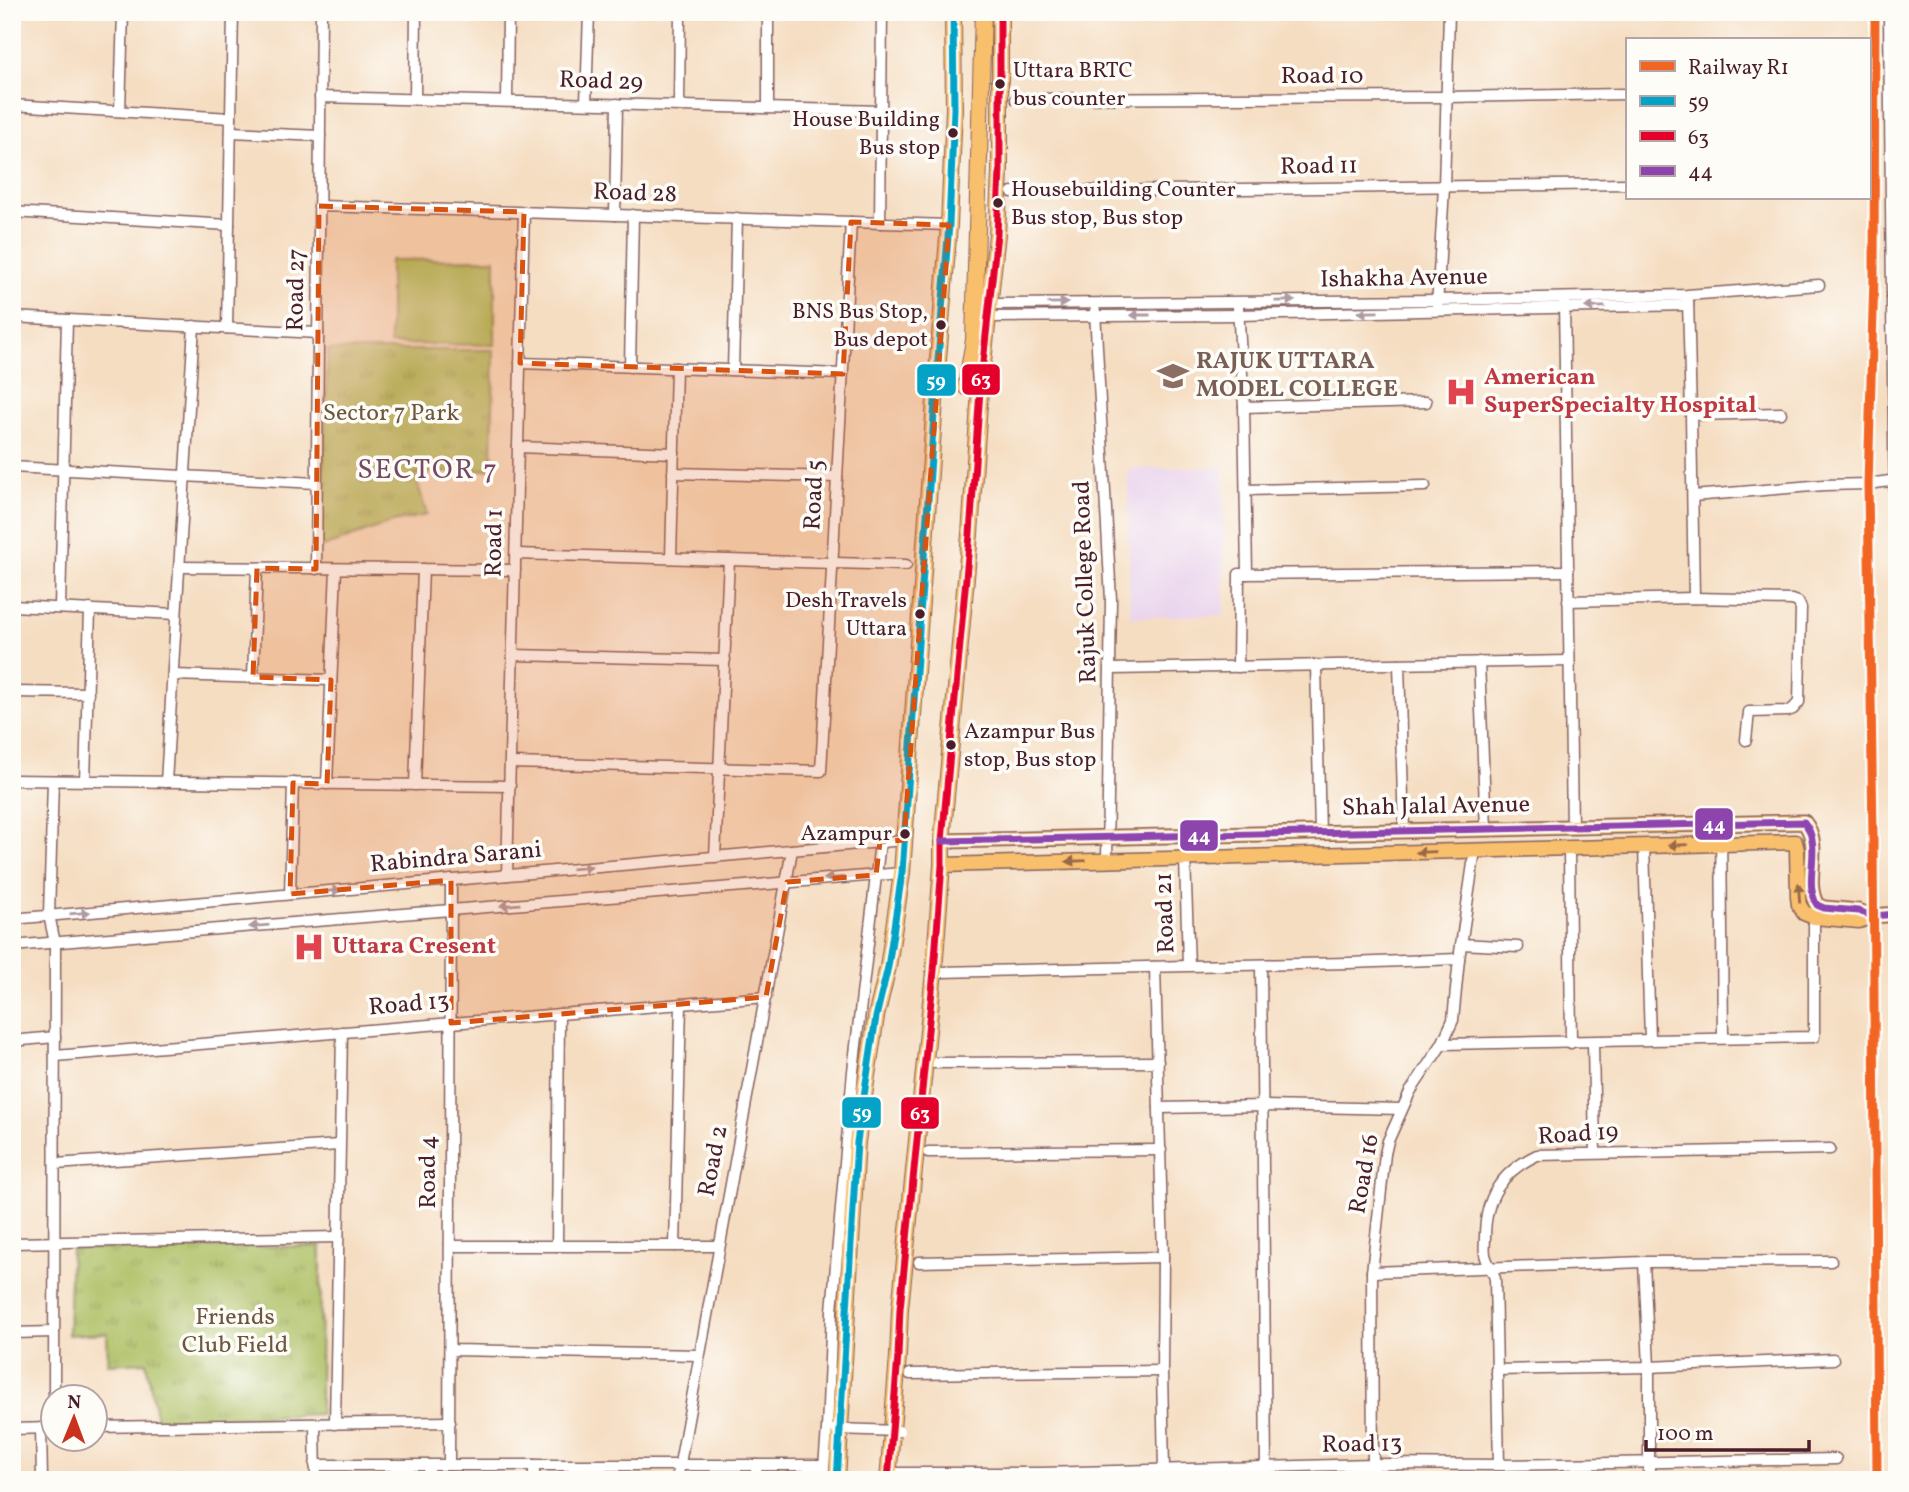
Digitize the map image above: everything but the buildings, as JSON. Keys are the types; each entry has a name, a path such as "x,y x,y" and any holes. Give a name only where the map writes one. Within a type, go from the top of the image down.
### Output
{"highway":[{"path":"837,1480 857,1142 902,873 949,225 954,109 953,12"},
{"path":"888,1476 900,1309 933,983 942,841 970,534 983,12"},
{"path":"973,391 989,310 997,234 1000,171 1000,12"}],"main road":[{"name":"Shah Jalal Avenue","path":"942,841 1804,822 1811,834 1812,894 1817,905 1873,916"},
{"name":"Shah Jalal Avenue","path":"942,865 1107,860 1185,865 1475,850 1795,842 1798,901 1804,913 1814,917"},
{"path":"1814,917 1859,921 1873,916 1897,914"}],"street":[{"path":"120,111 123,12"},
{"path":"227,328 233,12"},
{"name":"Road 27","path":"316,569 321,12"},
{"path":"415,99 416,12"},
{"path":"507,101 508,12"},
{"path":"586,103 589,12"},
{"path":"679,106 680,12"},
{"path":"768,12 768,108"},
{"path":"880,223 882,12"},
{"path":"1017,13 1100,12"},
{"path":"989,310 1095,316 1239,315 1437,305 1444,187 1449,12"},
{"path":"1889,12 1897,634"},
{"name":"Road 10","path":"1016,99 1626,94"},
{"name":"Road 29","path":"320,97 881,111"},
{"path":"615,215 617,104"},
{"path":"12,105 231,118"},
{"path":"231,132 320,136"},
{"name":"Road 11","path":"1012,192 1626,184"},
{"name":"Road 28","path":"319,206 949,225"},
{"path":"12,212 229,225"},
{"name":"Road 1","path":"507,875 524,212"},
{"path":"629,367 633,215"},
{"path":"733,370 737,218"},
{"name":"Road 5","path":"719,768 821,771 851,222"},
{"path":"1694,598 1688,300 1819,285"},
{"name":"Ishakha Avenue","path":"989,310 996,304 1238,302 1437,305 1688,300"},
{"path":"1238,302 1244,407 1247,574"},
{"path":"1564,302 1572,827"},
{"name":"Rajuk College Road","path":"1095,303 1111,600 1107,860"},
{"path":"12,317 318,333"},
{"path":"60,608 67,320"},
{"path":"166,782 194,326"},
{"path":"520,363 843,374"},
{"path":"671,558 676,368"},
{"path":"1244,407 1426,402"},
{"path":"1692,415 1781,413"},
{"path":"518,447 674,453"},
{"path":"12,467 316,483"},
{"path":"673,473 837,477"},
{"path":"1693,496 1896,480"},
{"path":"1246,490 1425,486"},
{"path":"516,554 906,565"},
{"path":"715,857 729,560"},
{"path":"179,568 515,570"},
{"path":"253,677 257,568"},
{"path":"327,784 336,569"},
{"path":"415,785 423,569"},
{"path":"1238,667 1239,574 1568,571"},
{"path":"1568,601 1694,598 1798,602 1801,608 1799,702 1788,711 1749,712 1746,740"},
{"path":"12,606 176,614"},
{"path":"85,781 90,609"},
{"path":"513,655 725,660"},
{"path":"1111,669 1569,661"},
{"path":"1479,662 1486,829"},
{"path":"1399,664 1404,831"},
{"path":"1316,665 1320,833"},
{"path":"173,675 331,680"},
{"path":"12,692 88,693"},
{"path":"510,763 719,768"},
{"path":"12,780 510,786"},
{"path":"53,781 49,915 55,943 54,1384"},
{"path":"290,894 293,783"},
{"path":"1721,824 1723,1038"},
{"name":"Rabindra Sarani","path":"12,919 904,840"},
{"path":"823,1480 832,1311 851,1085 880,842"},
{"path":"1644,846 1650,1039"},
{"path":"1569,848 1571,1043"},
{"name":"Road 2","path":"677,1480 792,850"},
{"name":"Road 16","path":"1373,1480 1372,1272 1385,1154 1410,1092 1442,1044 1453,1020 1475,850"},
{"name":"Road 21","path":"1185,865 1189,966 1459,958"},
{"name":"Road 21","path":"941,972 1188,966 1185,865"},
{"name":"Rabindra Sarani","path":"12,946 902,873"},
{"name":"Road 4","path":"449,1465 451,880"},
{"path":"1442,1044 1814,1037 1814,917"},
{"path":"1461,944 1518,947"},
{"path":"1261,965 1266,1469"},
{"path":"1155,967 1163,1257 1164,1470"},
{"name":"Road 13","path":"55,1056 766,997"},
{"path":"675,1246 681,1004"},
{"path":"557,1246 559,1014"},
{"path":"335,1424 342,1032"},
{"path":"12,1041 55,1037"},
{"path":"1593,1042 1595,1153"},
{"path":"934,1063 1158,1062"},
{"path":"1159,1108 1264,1106 1402,1109"},
{"path":"55,1164 340,1145"},
{"name":"Road 19","path":"1499,1465 1495,1279 1485,1254 1485,1219 1490,1200 1511,1172 1537,1155 1830,1149"},
{"path":"928,1152 1161,1150"},
{"path":"12,1243 338,1237"},
{"path":"450,1244 719,1246"},
{"path":"919,1262 1163,1257"},
{"path":"1372,1272 1644,1262 1831,1261"},
{"path":"1644,1262 1649,1367 1649,1480"},
{"path":"12,1333 54,1332"},
{"path":"450,1347 452,1350 699,1355"},
{"path":"1496,1370 1833,1359"},
{"path":"910,1374 1162,1371"},
{"path":"108,1427 450,1422"},
{"path":"315,1424 316,1480"},
{"path":"12,1429 38,1428"},
{"path":"836,1429 899,1431"},
{"path":"41,1480 44,1454"},
{"name":"Road 13","path":"888,1476 1041,1477 1129,1475 1164,1470 1373,1464 1499,1465 1836,1459"},
{"path":"316,1465 824,1465"},
{"path":"429,1465 429,1480"},
{"path":"534,1465 534,1480"},
{"path":"755,1480 757,1465"}],"highlighted area":[{"path":"319,206 524,212 520,363 843,374 851,222 949,225 904,840 880,842 876,875 787,882 766,997 451,1023 451,880 290,894 293,783 327,784 331,680 253,677 257,568 316,569"}],"shaded area":[{"path":"1224,467 1224,615 1130,617 1128,469"}],"green space":[{"path":"495,259 495,345 390,344 390,260"},
{"name":"Sector 7 Park","path":"328,350 494,350 492,469 415,474 427,515 393,522 320,548"},
{"name":"Friends Club Field","path":"321,1246 320,1414 157,1420 146,1362 108,1364 107,1333 68,1335 71,1249"}],"rail line":[{"name":"R1","path":"1875,12 1874,277 1868,484 1877,1480"}],"transit line":[{"name":"59","path":"837,1480 857,1142 902,873 949,225 954,109 953,12"},
{"name":"63","path":"888,1480 900,1309 934,971 942,841 970,534 980,390 997,234 1000,171 1000,12"},
{"name":"44","path":"942,841 1804,822 1810,831 1812,842 1811,885 1817,905 1873,916 1897,914"}],"place":[{"name":"Uttara BRTC bus counter","path":"1000,84"},
{"name":"House Building Bus stop","path":"953,133"},
{"name":"Housebuilding Counter Bus stop, Bus stop","path":"998,203"},
{"name":"BNS Bus Stop, Bus depot","path":"941,325"},
{"name":"RAJUK UTTARA MODEL COLLEGE","path":"1173,376"},
{"name":"American SuperSpecialty Hospital","path":"1461,392"},
{"name":"Desh Travels Uttara","path":"920,614"},
{"name":"Azampur Bus stop, Bus stop","path":"951,745"},
{"name":"Azampur","path":"905,834"},
{"name":"Uttara Cresent","path":"309,947"}],"district":[{"name":"SECTOR 7","path":"428,470"}]}
